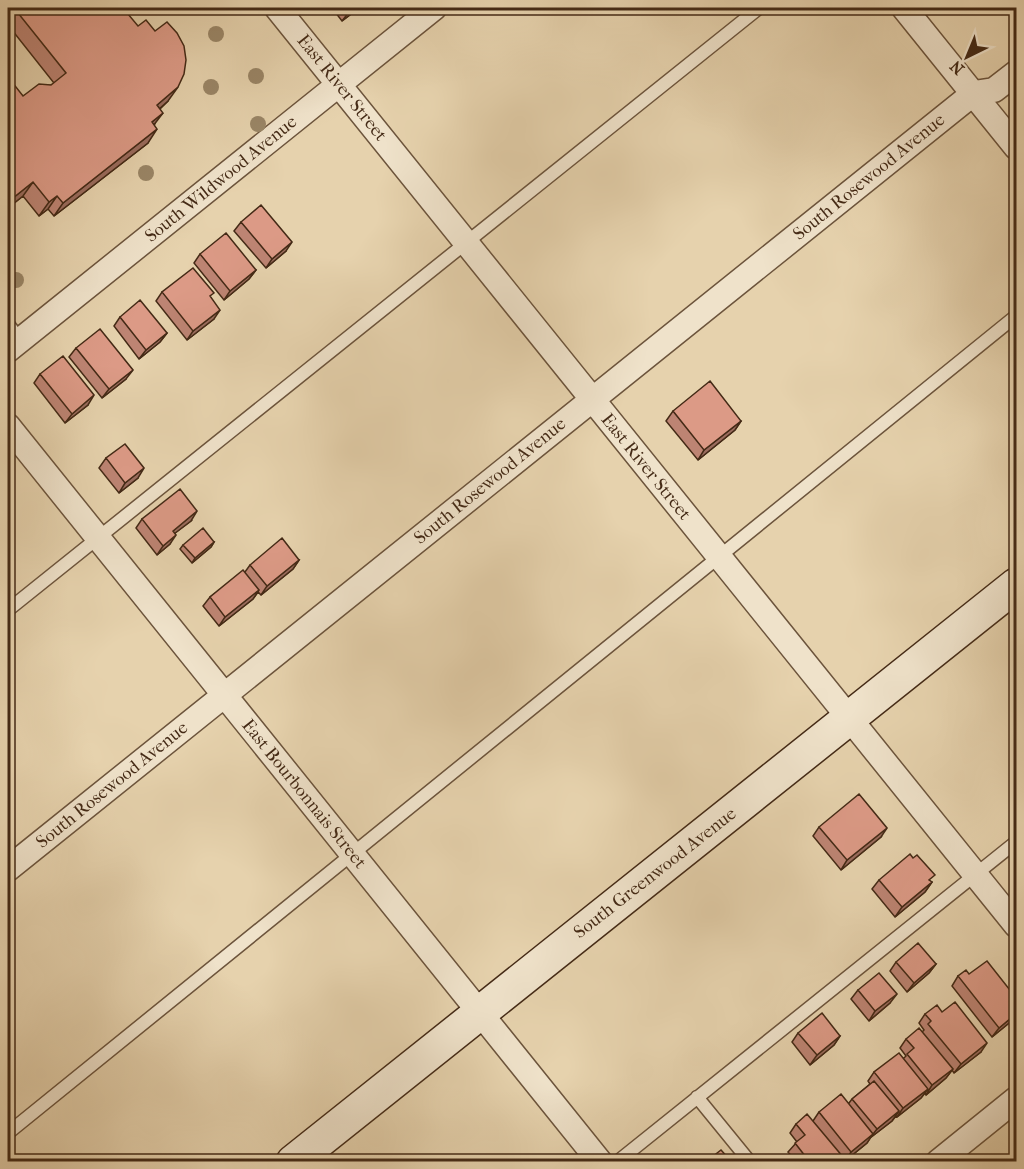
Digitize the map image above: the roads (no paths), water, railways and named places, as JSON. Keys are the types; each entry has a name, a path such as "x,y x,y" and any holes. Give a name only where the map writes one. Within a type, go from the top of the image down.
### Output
{"street":[{"name":"East River Street","path":"277,8 1017,925"},
{"name":"South Wildwood Avenue","path":"12,338 339,85 434,8"},
{"path":"904,8 1017,147"},
{"path":"974,93 994,90 1017,73"},
{"name":"South Rosewood Avenue","path":"8,869 974,93"},
{"name":"East Bourbonnais Street","path":"8,426 600,1161"},
{"name":"South Greenwood Avenue","path":"293,1161 1017,585"},
{"path":"938,1161 1017,1099"}],"lane":[{"path":"8,609 759,8"},
{"path":"8,1132 1017,316"},
{"path":"617,1161 1017,842"},
{"path":"697,1098 750,1161"}]}
